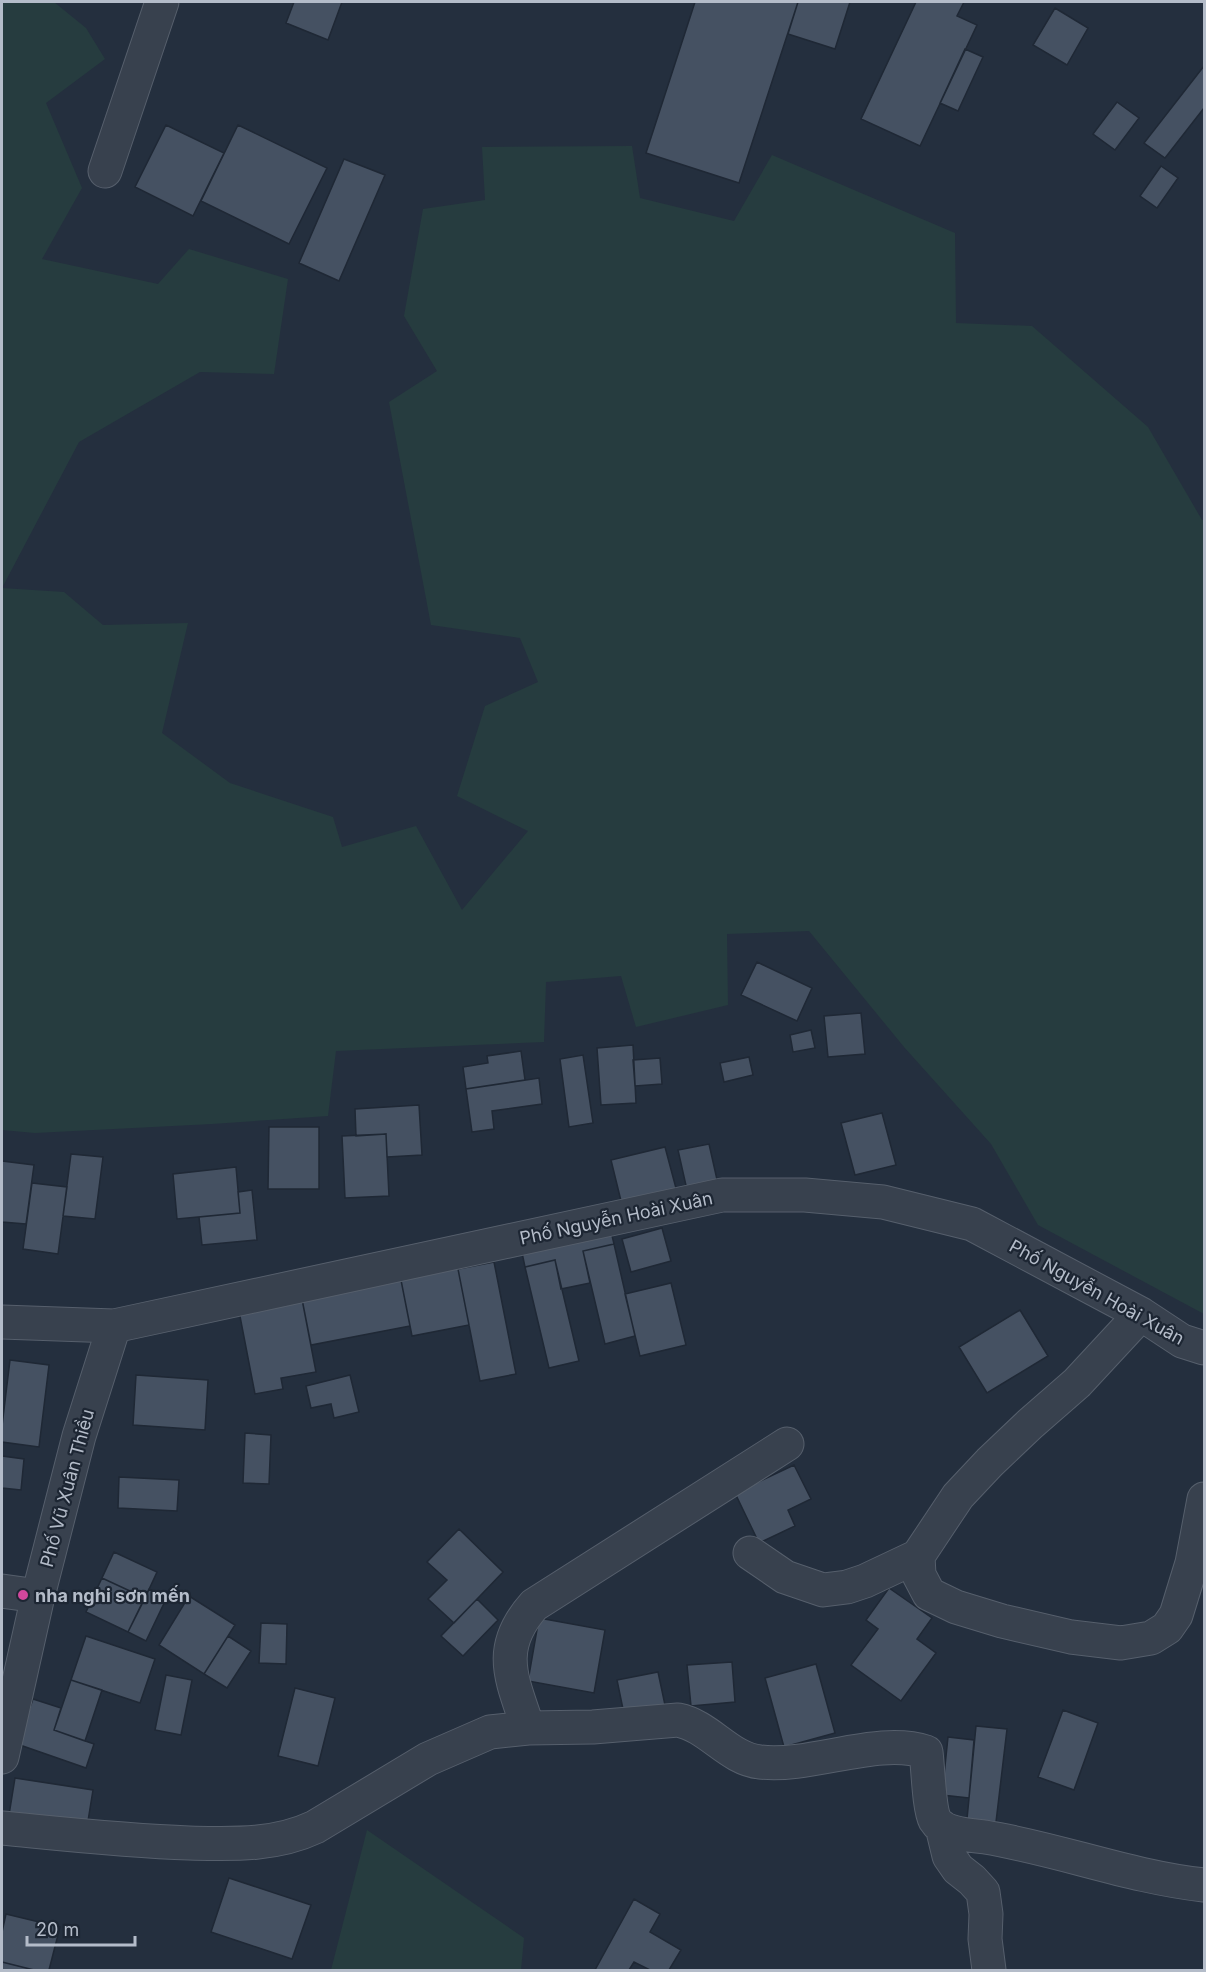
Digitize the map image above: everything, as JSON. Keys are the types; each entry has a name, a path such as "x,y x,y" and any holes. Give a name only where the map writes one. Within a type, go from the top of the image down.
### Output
{"street":[{"path":"105,171 162,2"},
{"name":"Phố Nguyễn Hoài Xuân","path":"2,1322 114,1326 722,1195 805,1195 883,1202 972,1224 1141,1314 1182,1341 1204,1348"},
{"path":"750,1553 785,1577 823,1590 847,1587 865,1581 918,1556 966,1488 1030,1424 1077,1383 1141,1314"},
{"name":"Phố Vũ Xuân Thiều","path":"2,1757 38,1596 79,1436 114,1326"},
{"path":"528,1728 514,1684 510,1650 515,1631 522,1618 534,1605 787,1444"},
{"path":"918,1556 919,1575 929,1594 956,1607 1002,1622 1071,1637 1121,1643 1151,1638 1167,1628 1176,1615 1192,1563 1204,1498"},
{"path":"2,1591 38,1596"},
{"path":"2,1828 147,1842 239,1844 274,1841 298,1835 315,1827 429,1759 490,1732 678,1720 690,1722 735,1752 758,1762 799,1762 881,1748 917,1749 926,1752 931,1807 935,1820 942,1827 957,1833 1016,1842 1153,1876 1204,1885"},
{"path":"942,1827 953,1863 984,1892 985,1939 989,1971"}],"green space":[{"path":"2,2 54,2 86,28 105,59 46,103 82,188 42,259 158,284 189,249 288,279 274,374 200,372 79,442 2,588"},
{"path":"632,146 640,198 734,221 772,155 955,233 956,323 1032,326 1148,427 1204,520 1204,1314 1038,1225 991,1144 904,1047 809,931 727,934 728,1005 636,1027 621,976 546,982 544,1042 336,1051 328,1116 35,1133 2,1130 2,588 64,592 103,625 188,623 162,733 230,783 333,817 342,847 416,826 462,910 528,831 457,796 485,706 538,682 520,638 431,625 389,402 437,371 404,316 423,209 485,200 482,147"},
{"path":"367,1830 524,1938 521,1970 331,1970"}],"building":[{"path":"294,2 342,2 328,40 286,23"},
{"path":"695,2 798,2 739,183 646,153"},
{"path":"798,2 850,2 835,49 788,34"},
{"path":"916,2 964,2 957,16 977,25 920,146 861,119"},
{"path":"1055,8 1088,28 1067,65 1033,45"},
{"path":"965,49 983,57 958,111 940,103"},
{"path":"1204,66 1204,108 1165,158 1144,143"},
{"path":"1117,102 1139,118 1115,150 1093,134"},
{"path":"166,125 224,153 193,216 135,187"},
{"path":"238,125 327,168 289,244 201,201"},
{"path":"344,159 385,175 339,281 299,263"},
{"path":"1161,166 1178,178 1157,208 1140,196"},
{"path":"757,962 812,988 797,1021 741,995"},
{"path":"861,1013 865,1054 828,1057 824,1016"},
{"path":"811,1030 815,1048 793,1052 790,1035"},
{"path":"633,1045 636,1103 601,1105 597,1048"},
{"path":"521,1051 525,1080 466,1089 463,1067 488,1063 487,1056"},
{"path":"583,1055 593,1123 569,1127 560,1059"},
{"path":"749,1057 753,1075 724,1082 720,1063"},
{"path":"660,1058 662,1084 635,1086 633,1060"},
{"path":"539,1078 542,1104 492,1111 494,1129 472,1132 466,1089"},
{"path":"419,1105 422,1155 387,1157 386,1134 356,1136 355,1109"},
{"path":"882,1113 896,1165 855,1175 841,1123"},
{"path":"269,1127 319,1127 319,1189 268,1189"},
{"path":"386,1134 389,1196 345,1198 342,1136"},
{"path":"709,1144 718,1184 687,1190 678,1150"},
{"path":"665,1147 677,1192 622,1205 611,1160"},
{"path":"71,1154 103,1157 95,1219 63,1216"},
{"path":"2,1161 34,1165 26,1224 2,1222"},
{"path":"236,1167 240,1213 177,1219 173,1174"},
{"path":"32,1183 67,1187 58,1254 23,1249"},
{"path":"252,1190 257,1240 202,1245 199,1217 240,1213 238,1192"},
{"path":"610,1227 614,1244 583,1251 590,1283 561,1289 555,1260 525,1267 521,1248"},
{"path":"662,1228 671,1261 631,1272 622,1239"},
{"path":"614,1244 635,1336 605,1344 583,1251"},
{"path":"555,1260 579,1361 549,1368 525,1267"},
{"path":"494,1262 516,1374 480,1381 458,1269"},
{"path":"457,1264 469,1325 412,1336 400,1275"},
{"path":"400,1275 410,1326 311,1345 301,1294"},
{"path":"671,1283 686,1345 640,1356 625,1294"},
{"path":"301,1294 316,1372 281,1378 283,1389 255,1394 238,1306"},
{"path":"1020,1310 1048,1356 987,1393 959,1347"},
{"path":"10,1360 49,1365 39,1447 2,1442"},
{"path":"136,1375 208,1380 205,1430 133,1425"},
{"path":"350,1375 359,1412 334,1418 331,1404 311,1408 306,1386"},
{"path":"245,1433 271,1435 269,1484 243,1483"},
{"path":"2,1456 24,1459 21,1490 2,1488"},
{"path":"794,1465 811,1499 788,1510 795,1526 759,1543 735,1493"},
{"path":"119,1477 179,1480 177,1511 118,1508"},
{"path":"459,1529 503,1572 454,1623 428,1599 447,1580 427,1562"},
{"path":"114,1552 157,1572 145,1598 102,1578"},
{"path":"102,1578 145,1598 128,1632 86,1612"},
{"path":"889,1588 932,1618 917,1639 936,1653 901,1701 851,1665 878,1629 866,1620"},
{"path":"149,1589 167,1597 146,1641 128,1632"},
{"path":"189,1596 235,1625 204,1674 159,1645"},
{"path":"477,1599 498,1620 463,1656 441,1636"},
{"path":"539,1618 605,1630 594,1693 528,1681"},
{"path":"261,1623 287,1624 286,1664 259,1663"},
{"path":"86,1636 155,1659 140,1703 71,1680"},
{"path":"228,1636 251,1651 227,1688 204,1674"},
{"path":"732,1662 735,1702 691,1706 687,1665"},
{"path":"816,1664 835,1733 784,1747 765,1678"},
{"path":"658,1672 665,1705 624,1714 617,1680"},
{"path":"166,1675 192,1680 181,1735 155,1730"},
{"path":"71,1680 102,1690 85,1741 54,1730"},
{"path":"295,1688 335,1698 318,1766 278,1756"},
{"path":"33,1699 61,1708 54,1730 94,1744 86,1768 17,1744"},
{"path":"1063,1710 1098,1723 1074,1790 1038,1777"},
{"path":"976,1726 1007,1729 996,1822 967,1819"},
{"path":"948,1737 974,1740 969,1798 942,1795"},
{"path":"15,1778 93,1790 87,1827 9,1815"},
{"path":"229,1878 311,1905 292,1959 211,1932"},
{"path":"634,1899 660,1914 650,1932 681,1950 669,1970 650,1970 634,1962 629,1970 595,1970"},
{"path":"6,1914 60,1927 49,1970 34,1970 2,1962 2,1932"},
{"path":"2,1962 34,1970 2,1970"}],"place":[{"name":"nha nghi sơn mến","path":"23,1595"}]}
